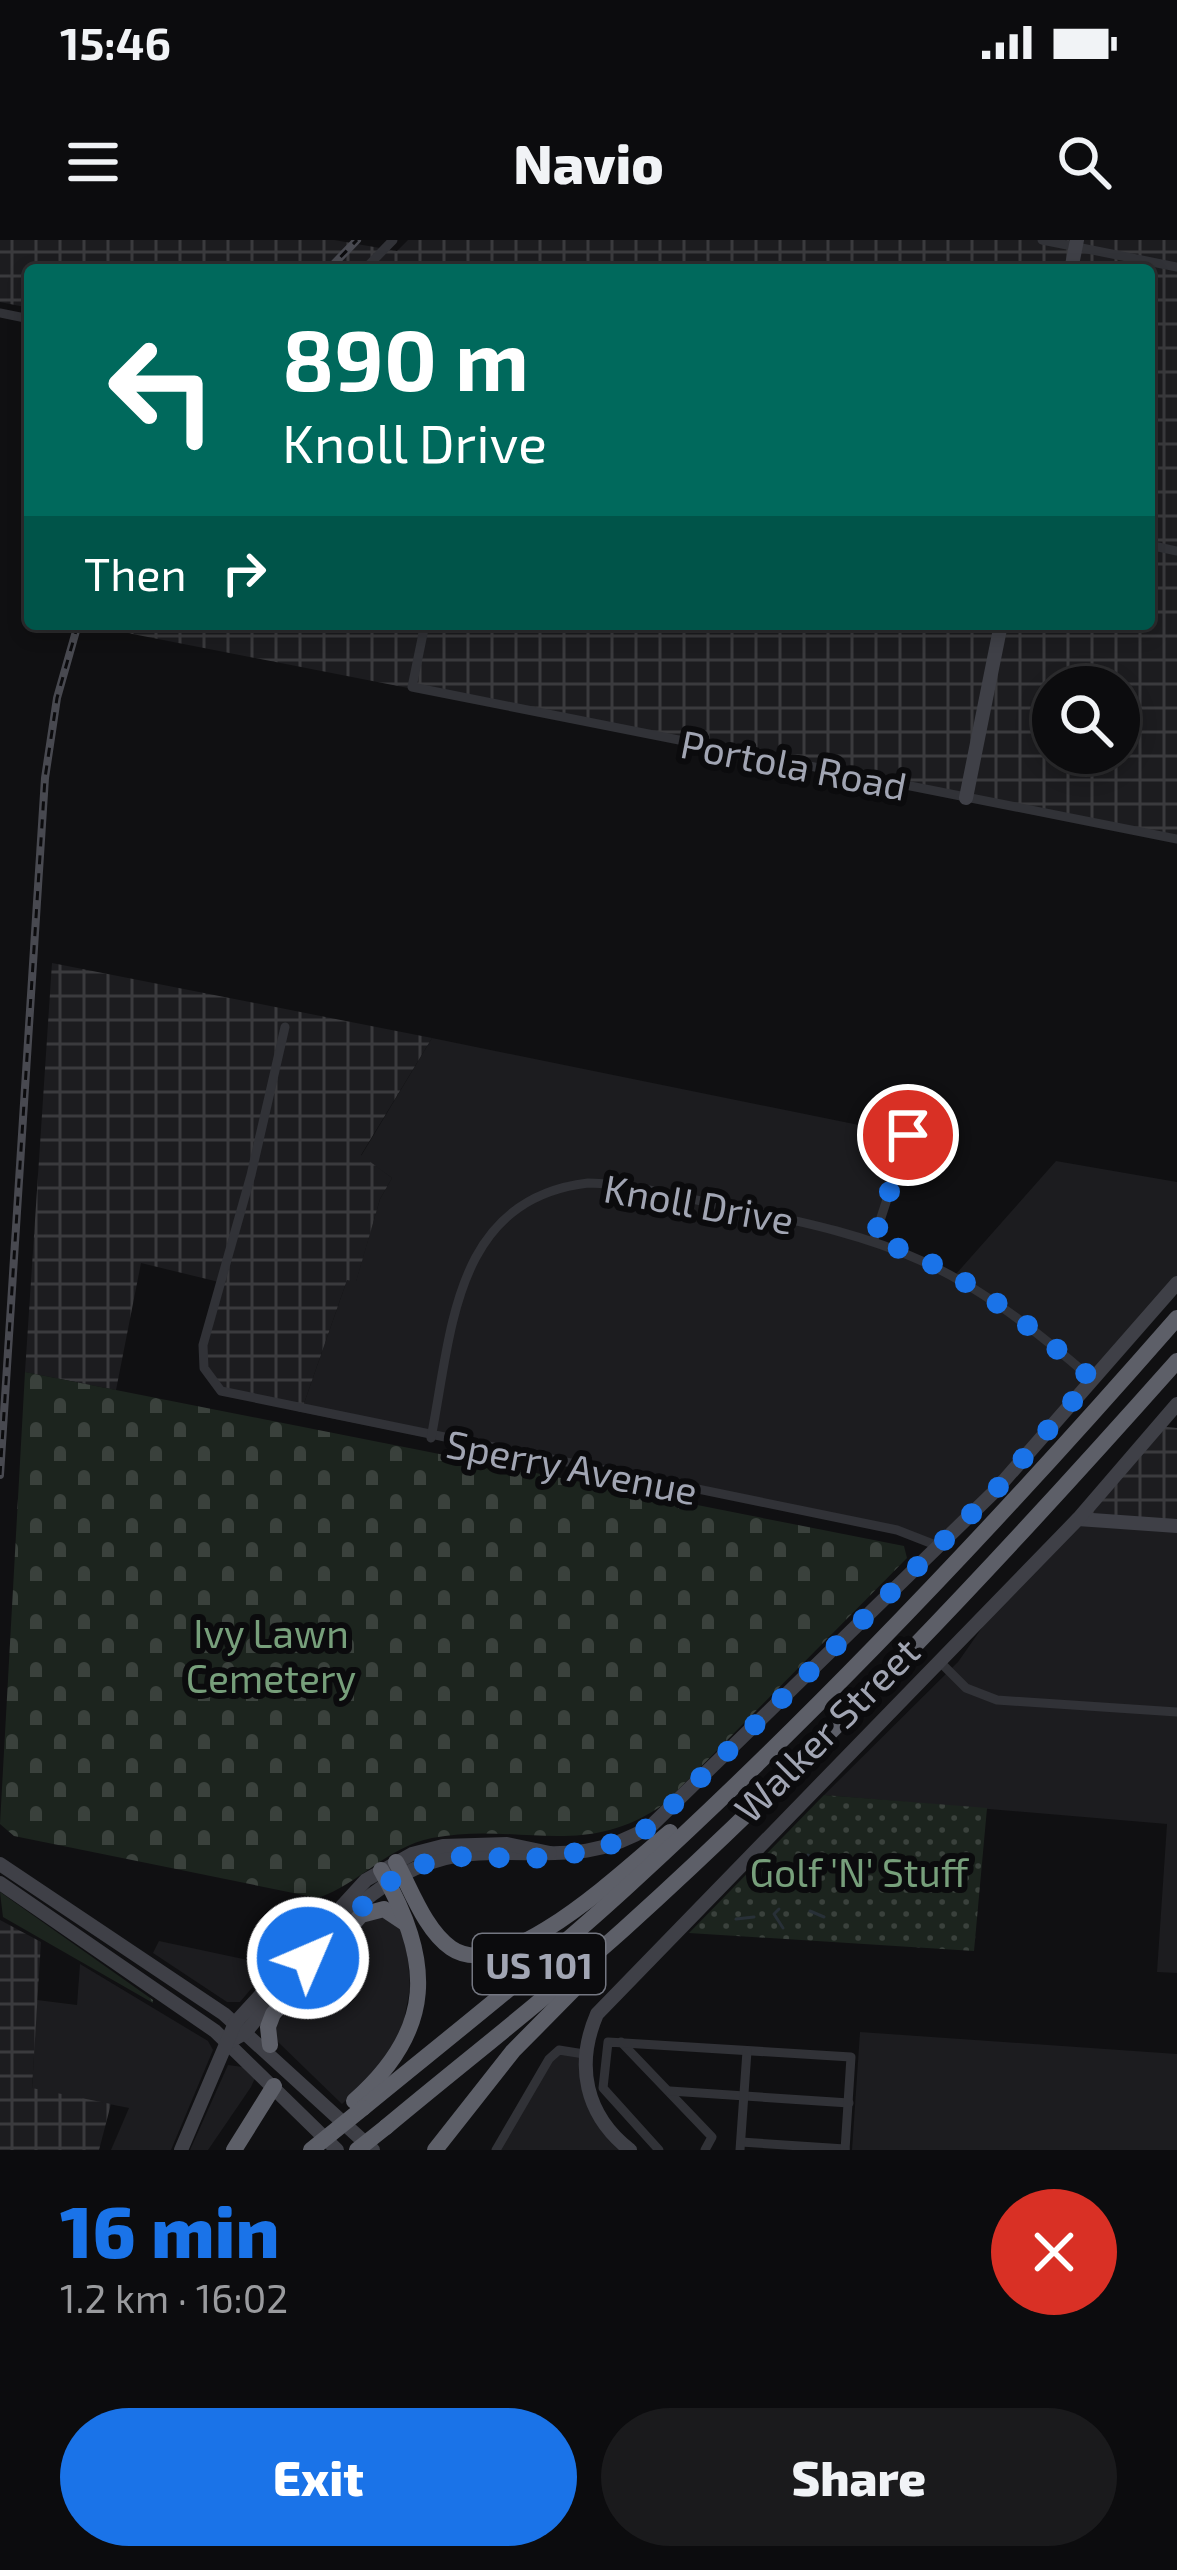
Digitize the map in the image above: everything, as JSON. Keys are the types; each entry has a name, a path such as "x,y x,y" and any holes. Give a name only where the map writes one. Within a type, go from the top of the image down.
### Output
{"highway":[{"name":"US 101","path":"358,2104 548,1957 706,1810 992,1528 1177,1318"},
{"name":"US 101","path":"357,2150 597,1953 712,1846 994,1564 1177,1360"},
{"path":"392,1872 445,1944 469,1957 495,1957 548,1927 680,1824 706,1810"},
{"path":"435,2150 529,2033 712,1846"},
{"path":"311,2150 334,2141 409,2035 419,1984 411,1935 392,1872"},
{"path":"270,2045 268,2026 273,2014 361,1915 391,1911 411,1935"},
{"path":"234,2150 274,2086"}],"street":[{"path":"370,264 393,240"},
{"path":"1042,240 1076,243 1177,267"},
{"name":"Portola Road","path":"424,630 412,687 1177,839"},
{"path":"966,798 1000,630"},
{"name":"Sperry Avenue","path":"284,1027 256,1154 202,1345 210,1381 236,1398 898,1530 938,1546"},
{"path":"874,1239 908,1135"},
{"name":"Knoll Drive","path":"431,1438 459,1297 473,1258 502,1220 543,1194 578,1184 619,1185 874,1239 933,1262 993,1297 1092,1379"},
{"path":"181,2150 229,2042 332,1912 392,1872 465,1855 541,1858 614,1845 651,1826 995,1491 1177,1282"},
{"name":"Walker Street","path":"584,2054 597,2014 610,1996 1078,1519 1177,1404"},
{"path":"1078,1519 1177,1526"},
{"path":"939,1661 965,1688 997,1700 1177,1712"},
{"path":"0,1864 240,2028 374,2150"},
{"path":"240,2028 392,1872"},
{"path":"0,1883 229,2042 334,2141"},
{"path":"308,1960 308,1951 332,1924 332,1912"},
{"path":"278,1994 266,2025 270,2045 322,2104"},
{"path":"658,2150 603,2088 608,2042 851,2057 845,2150 741,2146 747,2051"},
{"path":"621,2042 712,2137 705,2150"},
{"path":"496,2150 548,2059 559,2050 584,2054 594,2108 630,2150"},
{"path":"670,2091 848,2103"}],"shaded area":[{"path":"0,240 334,240 397,251 408,240 1177,240 1177,839 112,630 1155,630 1155,264 24,264 24,307 0,302"},
{"path":"52,963 432,1038 361,1155 392,1178 380,1199 356,1282 347,1280 301,1412 217,1388 202,1351 219,1282 141,1263 116,1390 25,1372"},
{"path":"432,1038 908,1135 874,1238 956,1274 1056,1161 1177,1182 1177,1283 938,1546 920,1537 301,1412 347,1280 356,1281 380,1199 392,1178 361,1156"},
{"path":"1157,1426 1177,1428 1177,1526 1078,1519"},
{"path":"1078,1519 1177,1526 1177,1973 1157,1972 1167,1824 824,1795 958,1662 1007,1592"},
{"path":"388,1916 402,1932 408,1959 410,1989 402,2030 379,2069 342,2104 277,2041 275,2025 364,1920"},
{"path":"0,1920 41,1942 32,2088 111,2104 99,2150 0,2150"},
{"path":"159,1941 271,1965 240,2002 227,2002 153,1953"},
{"path":"80,1964 208,2041 213,2050 171,2150 111,2150 129,2108 32,2089 37,2000 77,2005"},
{"path":"860,2032 1177,2054 1177,2150 852,2150"},
{"path":"559,2050 584,2054 589,2094 630,2150 496,2150"},
{"path":"228,2065 243,2067 255,2078 251,2087 208,2150 190,2150"}],"green space":[{"name":"Ivy Lawn Cemetery","path":"25,1372 904,1546 907,1558 664,1804 606,1831 432,1838 401,1849 318,1898 14,1836 0,1824"},
{"name":"Golf 'N' Stuff","path":"824,1795 987,1808 974,1951 689,1933"},
{"path":"0,1892 153,2000 153,2003 3,1917"}],"waterway":[{"path":"805,1879 808,1855 823,1873"},
{"path":"773,1874 785,1886"},
{"path":"779,1909 774,1914 783,1928"},
{"path":"810,1911 824,1917"},
{"path":"736,1919 754,1917"}],"railway":[{"path":"334,264 357,240"},
{"path":"0,1475 45,778 57,698 76,630"}],"route":[{"path":"308,1958 365,1899 424,1864 476,1854 541,1858 574,1853 614,1845 651,1826 995,1491 1092,1379 993,1297 933,1262 874,1239 908,1135"}]}
